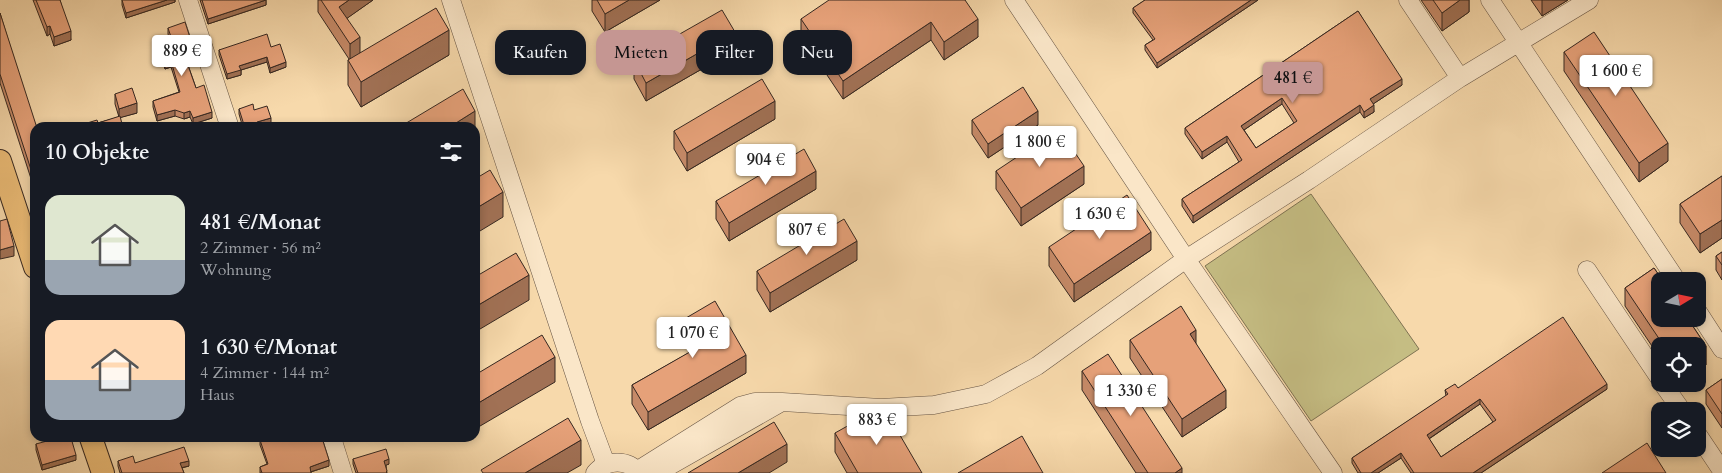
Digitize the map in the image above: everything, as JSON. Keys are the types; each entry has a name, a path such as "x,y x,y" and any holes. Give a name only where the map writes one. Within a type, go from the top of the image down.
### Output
{"main road":[{"path":"0,161 30,252"},
{"path":"92,442 103,473"}],"street":[{"path":"188,0 228,122"},
{"path":"451,0 590,421 601,468 615,462 623,462 631,465 638,472 740,406 755,402 881,408 934,405 986,394 1037,366 1186,260 1460,78 1589,0"},
{"path":"1014,0 1186,260 1333,473"},
{"path":"1408,0 1460,78"},
{"path":"1490,0 1671,272"},
{"path":"1587,270 1651,366"},
{"path":"1706,324 1722,349"},
{"path":"656,473 782,402"},
{"path":"333,442 343,473"},
{"path":"1706,447 1722,471"}],"shaded area":[{"path":"1311,194 1419,349 1311,421 1205,266"}],"building":[{"path":"36,0 60,0 71,31 54,37 50,26 47,27"},
{"path":"122,0 167,0 126,13"},
{"path":"202,0 266,0 208,19"},
{"path":"321,0 349,0 339,7 360,37 350,44"},
{"path":"597,0 629,0 605,14"},
{"path":"829,0 965,0 978,19 944,42 931,22 852,75 852,30 808,30 801,19"},
{"path":"1145,0 1251,0 1157,63 1145,45 1155,39 1133,8"},
{"path":"1433,0 1460,0 1442,13"},
{"path":"436,8 449,30 361,82 348,60"},
{"path":"722,10 734,30 696,30 696,54 686,60 686,30"},
{"path":"1358,11 1402,79 1370,99 1374,105 1364,112 1360,105 1193,216 1182,199 1242,160 1227,136 1202,152 1185,128","holes":["1282,98 1297,121 1256,148 1241,126"]},
{"path":"0,13 35,122 30,122 30,167 0,74"},
{"path":"185,22 195,53 185,57 196,88 204,85 212,112 193,118 190,111 184,113 175,110 157,115 153,101 180,92 171,61 165,63 159,44 172,40 168,28"},
{"path":"1594,32 1668,143 1639,163 1564,52"},
{"path":"267,34 271,47 280,44 286,62 270,68 267,57 239,66 241,70 227,74 219,50"},
{"path":"642,75 660,75 646,83"},
{"path":"839,75 852,75 843,81"},
{"path":"762,79 775,101 687,153 674,131"},
{"path":"1023,87 1038,111 988,144 972,120"},
{"path":"132,88 137,103 119,109 115,94"},
{"path":"463,89 475,111 458,122 408,122"},
{"path":"253,104 254,110 267,106 271,118 257,122 243,122 239,109"},
{"path":"120,116 122,122 101,122"},
{"path":"1059,129 1084,166 1021,208 996,171"},
{"path":"804,149 816,171 729,223 716,201"},
{"path":"490,170 503,192 480,206 480,176"},
{"path":"1722,176 1722,220 1700,234 1680,204"},
{"path":"1127,195 1151,232 1074,284 1049,247"},
{"path":"7,219 14,246 0,250 0,221"},
{"path":"844,219 857,241 770,293 757,271"},
{"path":"1722,252 1722,265 1716,256"},
{"path":"516,253 529,275 480,304 480,274"},
{"path":"1654,268 1657,272 1651,272 1651,327 1625,288"},
{"path":"715,301 746,355 648,412 632,385 702,345 686,318"},
{"path":"1181,306 1196,330 1190,334 1226,390 1182,419 1130,340"},
{"path":"1563,317 1607,384 1473,473 1414,473 1401,453 1371,473 1361,473 1352,458 1448,394 1445,390 1455,384 1458,388","holes":["1480,399 1496,420 1441,457 1427,435"]},
{"path":"1652,328 1694,328 1700,337 1658,337"},
{"path":"542,335 555,357 480,402 480,372"},
{"path":"1108,354 1182,468 1175,473 1148,473 1082,371"},
{"path":"1722,379 1722,414 1706,390"},
{"path":"883,406 922,473 858,473 835,433"},
{"path":"568,418 581,440 525,473 483,473 481,470"},
{"path":"774,422 787,444 738,473 688,473"},
{"path":"1022,436 1043,473 958,473"},
{"path":"43,442 72,442 76,455 42,465 36,444"},
{"path":"261,442 323,442 329,460 310,467 311,473 262,473 260,467 268,464"},
{"path":"1647,443 1651,449 1651,457 1656,457 1666,473 1602,473"},
{"path":"184,447 189,461 180,463 184,473 122,473 118,461 133,456 135,463"},
{"path":"386,449 389,459 384,461 387,473 358,473 353,459"}]}
